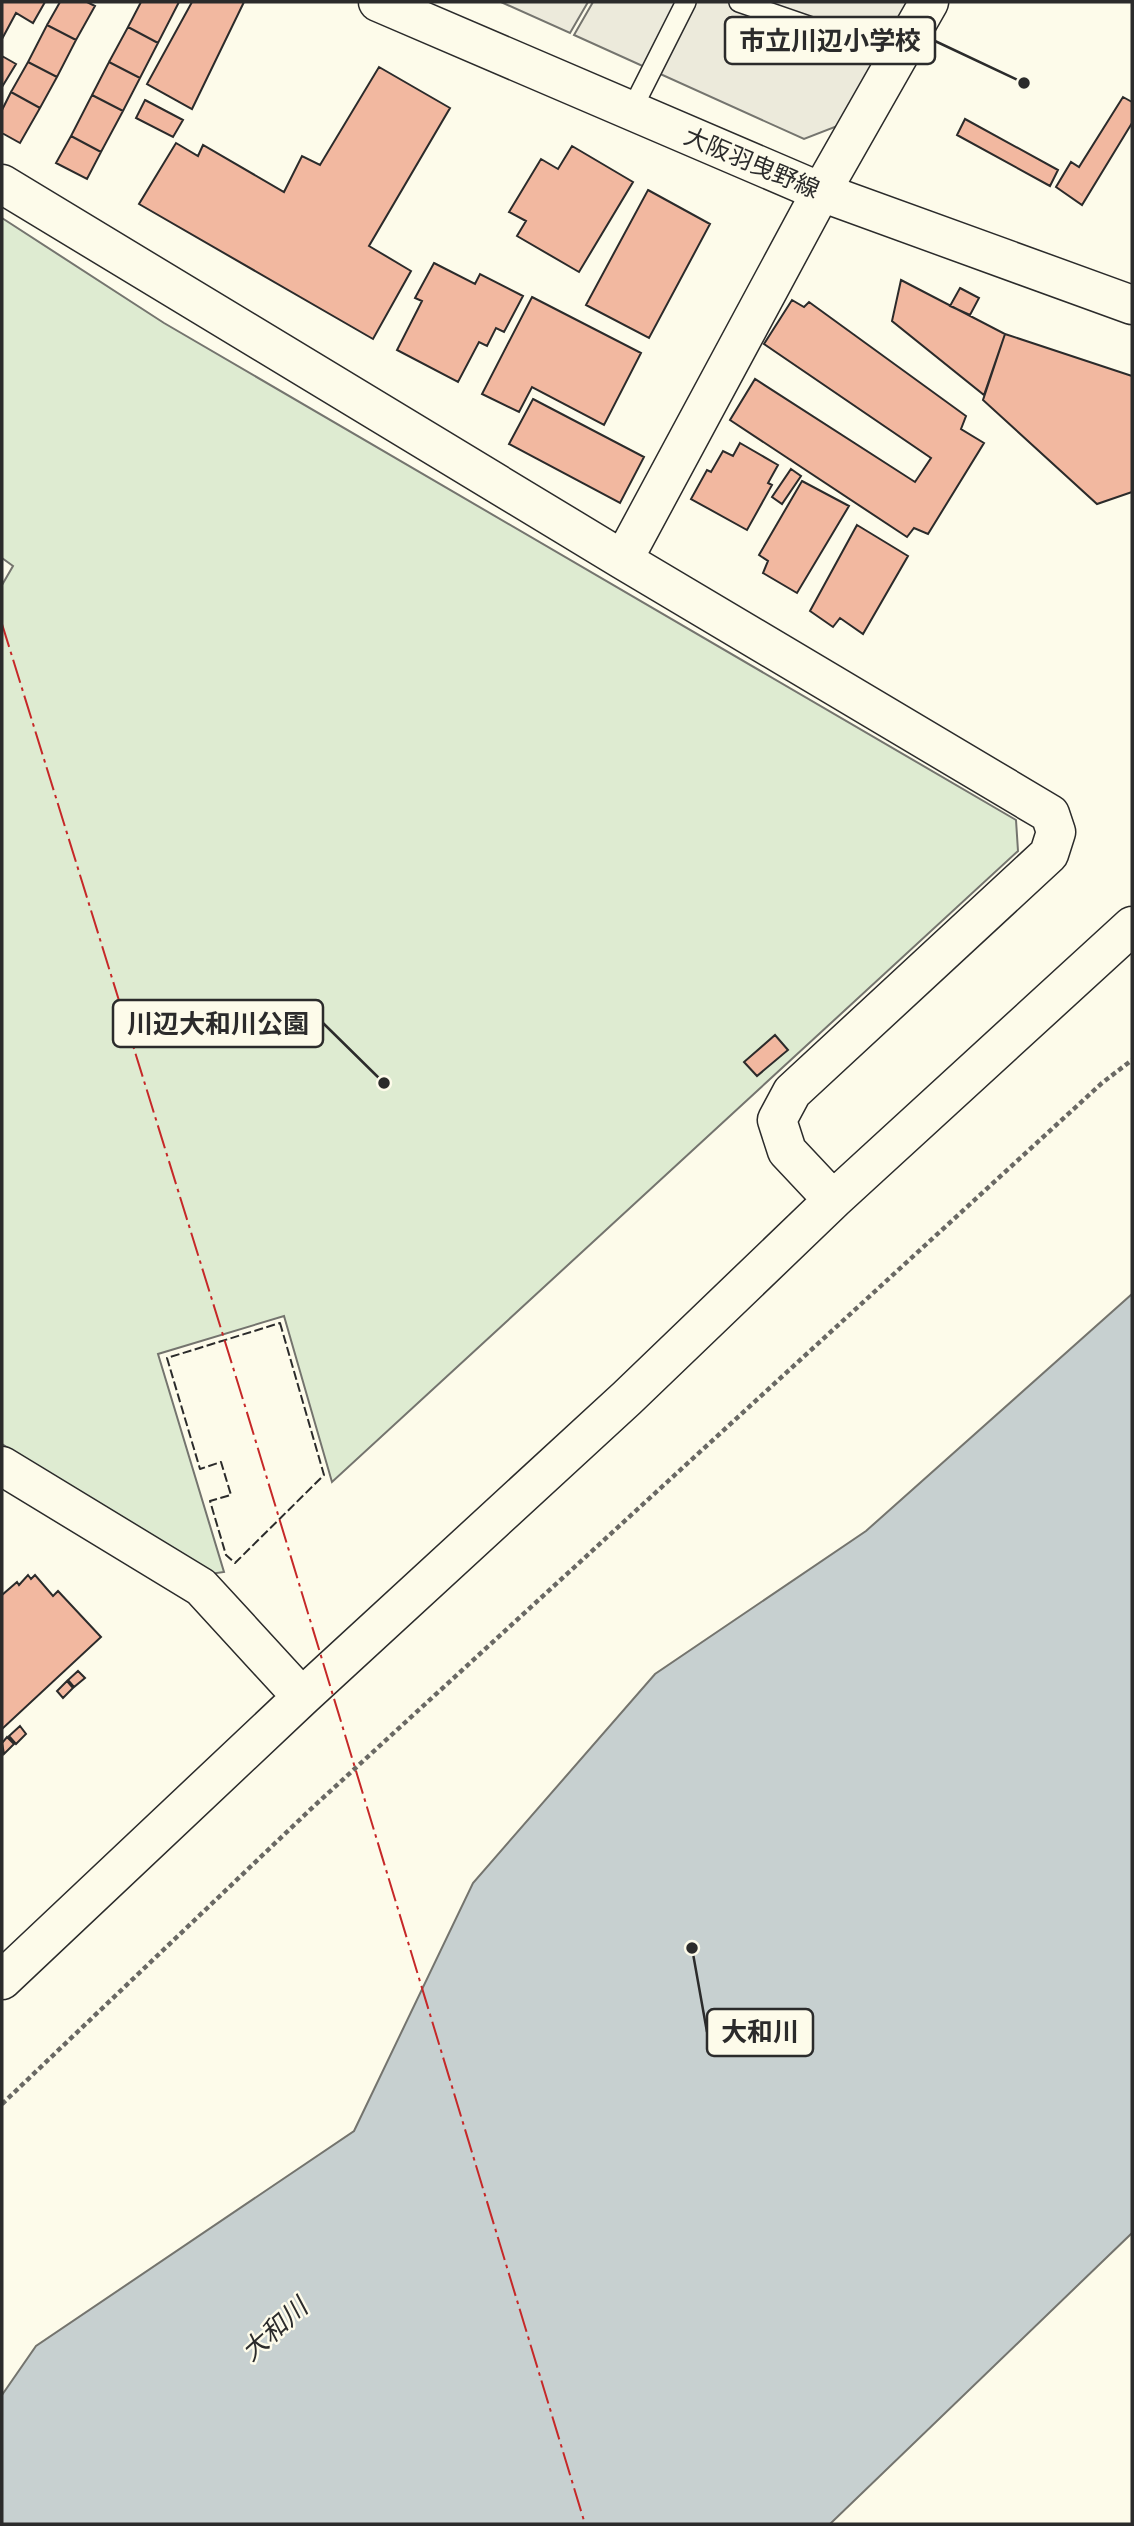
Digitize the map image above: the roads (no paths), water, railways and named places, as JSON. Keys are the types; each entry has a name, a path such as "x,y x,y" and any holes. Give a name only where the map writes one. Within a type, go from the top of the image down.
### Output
{"street":[{"name":"大阪羽曳野線","path":"378,2 821,192 1132,305"},
{"path":"623,560 821,192 929,2"},
{"path":"2,184 623,560 1050,814 1056,832 1049,854 792,1091 777,1120 787,1151 833,1200"},
{"path":"2,1980 627,1398 833,1200 1132,926"},
{"path":"2,1466 201,1587 302,1698"}],"lane":[{"path":"631,111 686,2"},
{"path":"739,2 898,57"}],"water":[{"path":"1132,1294 1132,2233 830,2524 2,2524 2,2395 36,2346 354,2131 473,1883 655,1674 866,1531"}],"place":[{"name":"市立川辺小学校","path":"1024,83"},
{"name":"川辺大和川公園","path":"384,1083"},
{"name":"大和川","path":"692,1948"}]}
